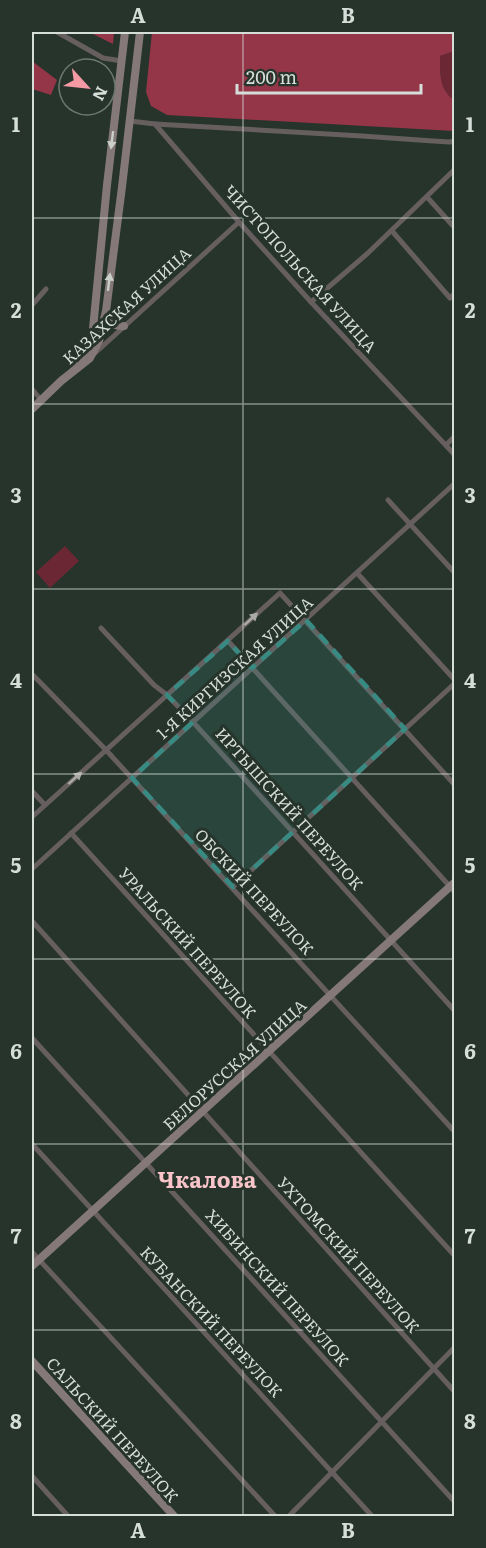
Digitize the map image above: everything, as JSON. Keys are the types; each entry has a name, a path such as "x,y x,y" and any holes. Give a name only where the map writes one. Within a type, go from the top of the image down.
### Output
{"main road":[{"path":"61,381 86,352 92,339 125,32"},
{"path":"90,358 99,341 105,315 140,32"},
{"path":"122,61 137,63"},
{"path":"107,185 122,187"},
{"path":"105,315 117,326 124,326"},
{"name":"КАЗАХСКАЯ УЛИЦА","path":"32,409 61,381 90,358"},
{"name":"БЕЛОРУССКАЯ УЛИЦА","path":"35,1263 453,886"},
{"name":"САЛЬСКИЙ ПЕРЕУЛОК","path":"32,1360 174,1516"}],"street":[{"path":"57,32 103,58 122,61"},
{"path":"130,121 453,143"},
{"name":"ЧИСТОПОЛЬСКАЯ УЛИЦА","path":"154,124 311,302 454,454"},
{"path":"311,302 392,231 454,170"},
{"path":"427,197 454,226"},
{"name":"КАЗАХСКАЯ УЛИЦА","path":"90,358 239,222"},
{"path":"392,231 452,296"},
{"path":"32,305 46,289"},
{"path":"32,389 41,400"},
{"path":"446,445 454,437"},
{"name":"1-Я КИРГИЗСКАЯ УЛИЦА","path":"32,869 454,484"},
{"path":"388,500 454,572"},
{"path":"357,573 454,679"},
{"path":"32,817 280,593 454,784"},
{"name":"ИРТЫШСКИЙ ПЕРЕУЛОК","path":"101,628 154,685 193,722 454,1010"},
{"path":"228,641 453,886"},
{"name":"ОБСКИЙ ПЕРЕУЛОК","path":"32,674 233,887 454,1131"},
{"path":"233,887 454,684"},
{"path":"32,790 45,805"},
{"name":"УРАЛЬСКИЙ ПЕРЕУЛОК","path":"71,833 454,1255"},
{"name":"УХТОМСКИЙ ПЕРЕУЛОК","path":"32,921 454,1391"},
{"name":"ХИБИНСКИЙ ПЕРЕУЛОК","path":"32,1038 454,1501"},
{"name":"КУБАНСКИЙ ПЕРЕУЛОК","path":"32,1144 372,1516"},
{"path":"32,1252 35,1263 275,1516"},
{"path":"289,1516 454,1348"},
{"path":"32,1476 68,1516"}],"highlighted area":[{"path":"306,620 405,729 233,887 132,778 193,722 167,695 228,641 252,668"}],"shaded area":[{"path":"89,32 114,32 113,44"},
{"path":"152,32 454,32 454,51 440,56 440,74 445,90 454,98 454,131 167,115 151,106 146,92"},
{"path":"454,51 453,99 443,85 440,74 440,56"},
{"path":"32,61 57,80 51,95 32,89"},
{"path":"65,546 79,561 50,588 36,572"}],"district":[{"name":"Чкалова","path":"207,1178"}]}
